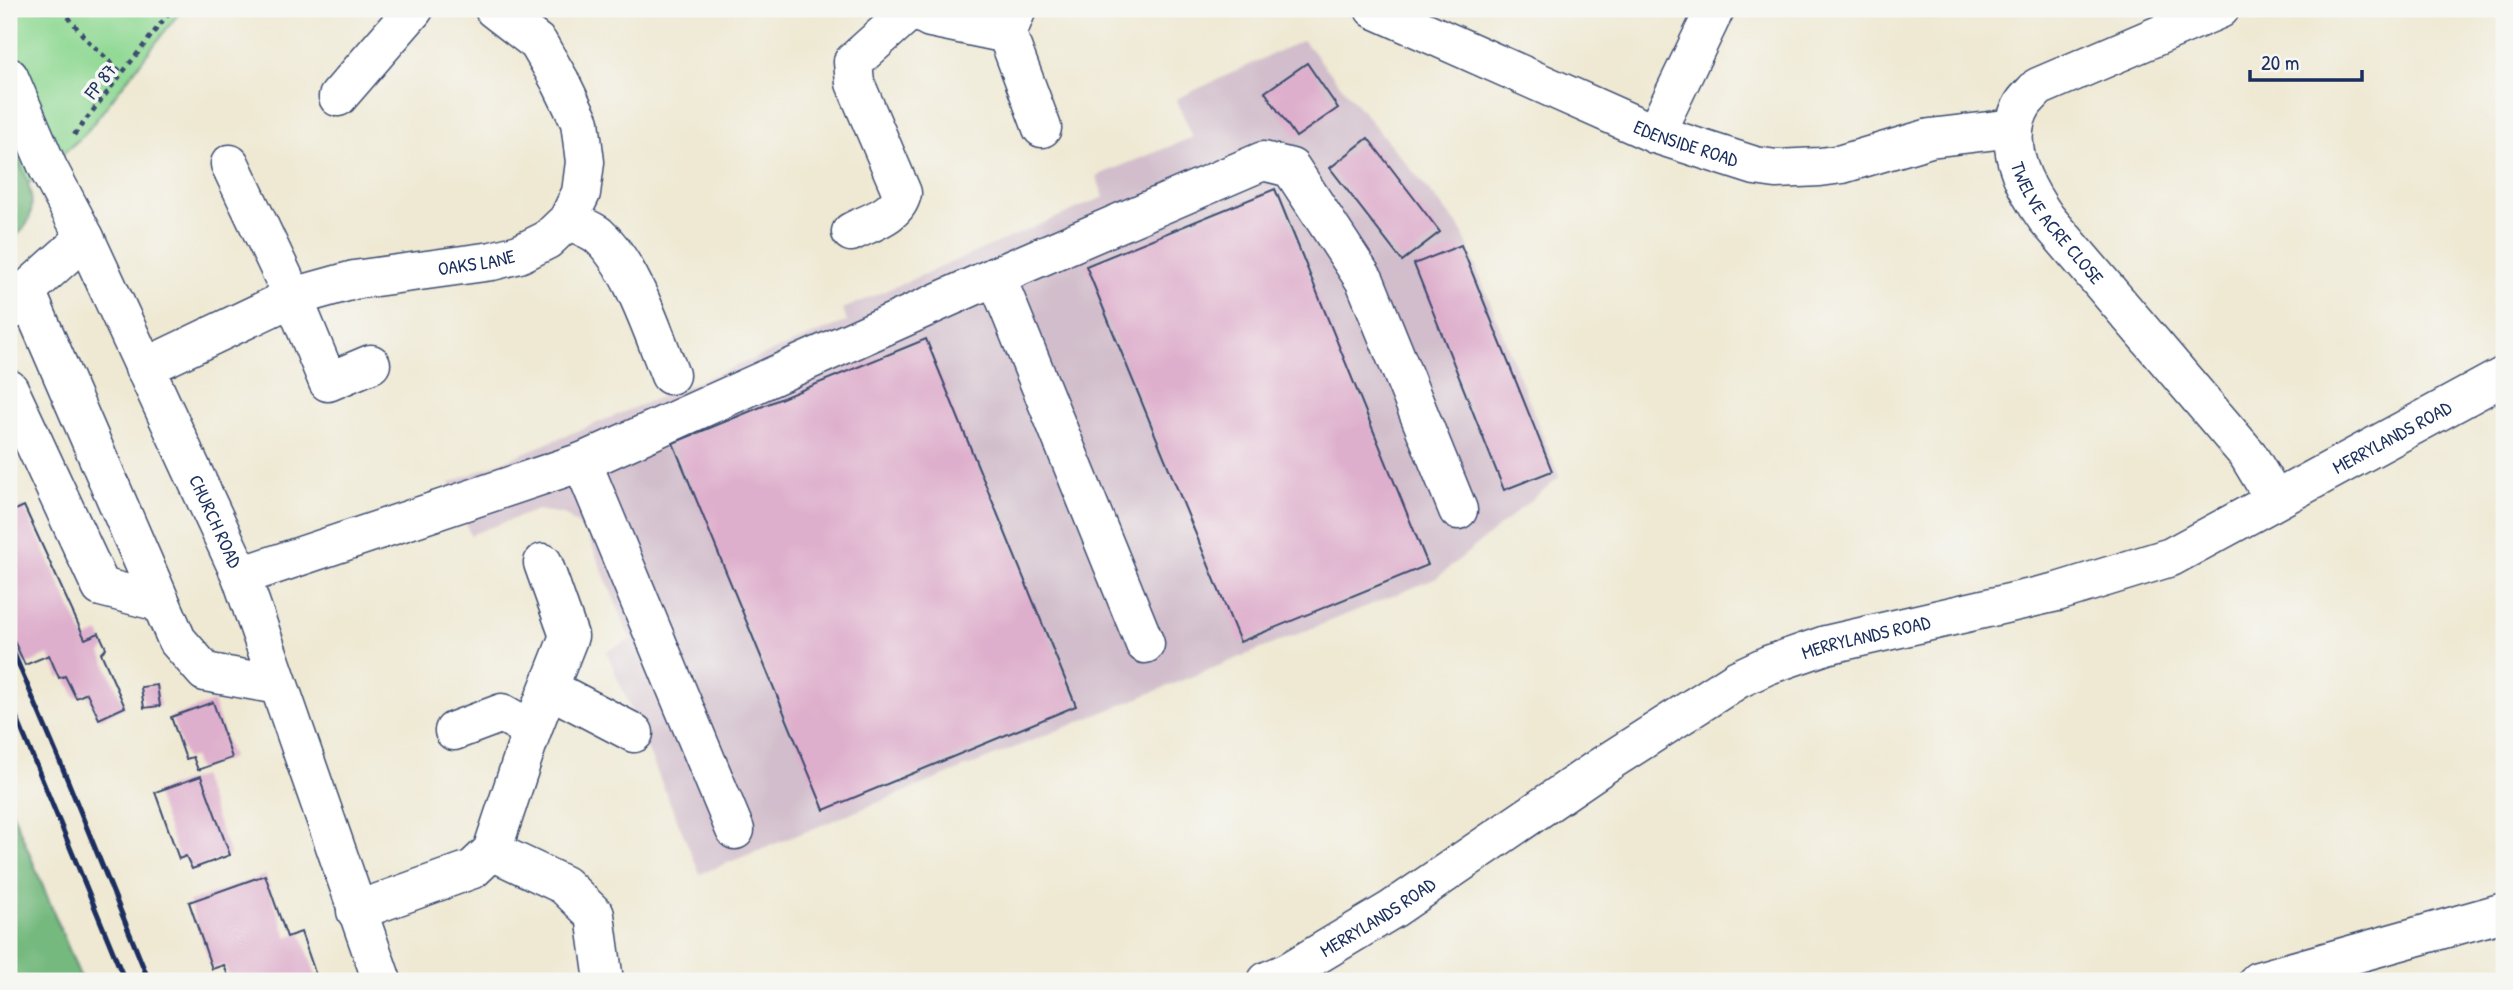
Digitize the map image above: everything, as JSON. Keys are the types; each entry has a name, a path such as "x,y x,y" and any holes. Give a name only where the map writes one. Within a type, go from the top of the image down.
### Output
{"street":[{"path":"338,97 414,9"},
{"name":"OAKS LANE","path":"144,368 293,297 354,280 492,261 519,254 547,240 568,220 581,193 585,163 580,122 538,43 494,9"},
{"path":"851,232 893,212 902,193 855,83 853,62 913,9 930,18 1012,21 1042,128"},
{"name":"EDENSIDE ROAD","path":"1374,9 1655,134 1755,166 1798,169 1842,164 1930,138 2014,128"},
{"path":"1655,134 1715,9"},
{"path":"2014,128 2022,105 2038,87 2220,9"},
{"name":"CHURCH ROAD","path":"9,77 48,169 85,238 241,576 382,981"},
{"name":"TWELVE ACRE CLOSE","path":"2014,128 2015,151 2020,172 2034,201 2248,455 2275,500"},
{"path":"241,576 582,462 996,276 1263,160 1291,168 1365,281 1458,510"},
{"path":"229,164 293,297 328,382 371,364"},
{"path":"568,220 597,234 617,259 638,296 670,375"},
{"path":"85,238 18,302 177,640 205,671 278,685"},
{"path":"996,276 1145,644"},
{"name":"MERRYLANDS ROAD","path":"1267,981 1289,972 1393,909 1602,765 1738,679 1768,665 1826,645 2057,592 2171,557 2504,376"},
{"path":"9,389 101,587 159,602"},
{"path":"582,462 735,830"},
{"path":"356,911 472,869 492,851 532,730 569,636 544,564"},
{"path":"550,689 634,733"},
{"path":"454,731 502,713 532,730"},
{"path":"492,851 564,884 595,915 604,981"},
{"path":"2258,981 2504,912"}],"path":[{"path":"62,9 85,38 123,74"},
{"name":"FP 87","path":"48,169 172,9"}],"shaded area":[{"path":"1303,40 1461,229 1559,477 1437,578 700,874 606,651 631,640 586,531 564,514 537,510 470,535 450,483 847,321 843,309 1104,197 1096,176 1193,137 1176,99"}],"green space":[{"path":"9,9 182,9 84,135 28,184 31,203 29,217 9,243"},
{"path":"9,140 24,172 32,207 24,228 9,243"},
{"path":"9,804 82,981 9,981"}],"building":[{"path":"1307,63 1338,108 1296,137 1265,92"},
{"path":"1368,138 1440,232 1402,261 1330,168"},
{"path":"1275,189 1428,565 1240,642 1086,266"},
{"path":"1461,245 1552,471 1504,490 1414,264"},
{"path":"926,339 1076,706 824,810 673,443"},
{"path":"24,506 85,639 99,633 106,648 101,653 125,707 99,719 87,693 76,698 65,676 59,678 49,655 25,665 9,630 9,540 12,539 9,532 9,513"},
{"path":"157,685 160,706 144,708 141,687"},
{"path":"213,702 232,758 198,770 193,757 186,759 171,717"},
{"path":"201,776 230,855 192,869 186,856 179,859 155,792"},
{"path":"265,875 287,937 301,932 318,981 230,981 224,965 212,969 189,902"}],"railway":[{"path":"9,642 149,981"},
{"path":"9,699 125,981"}]}
